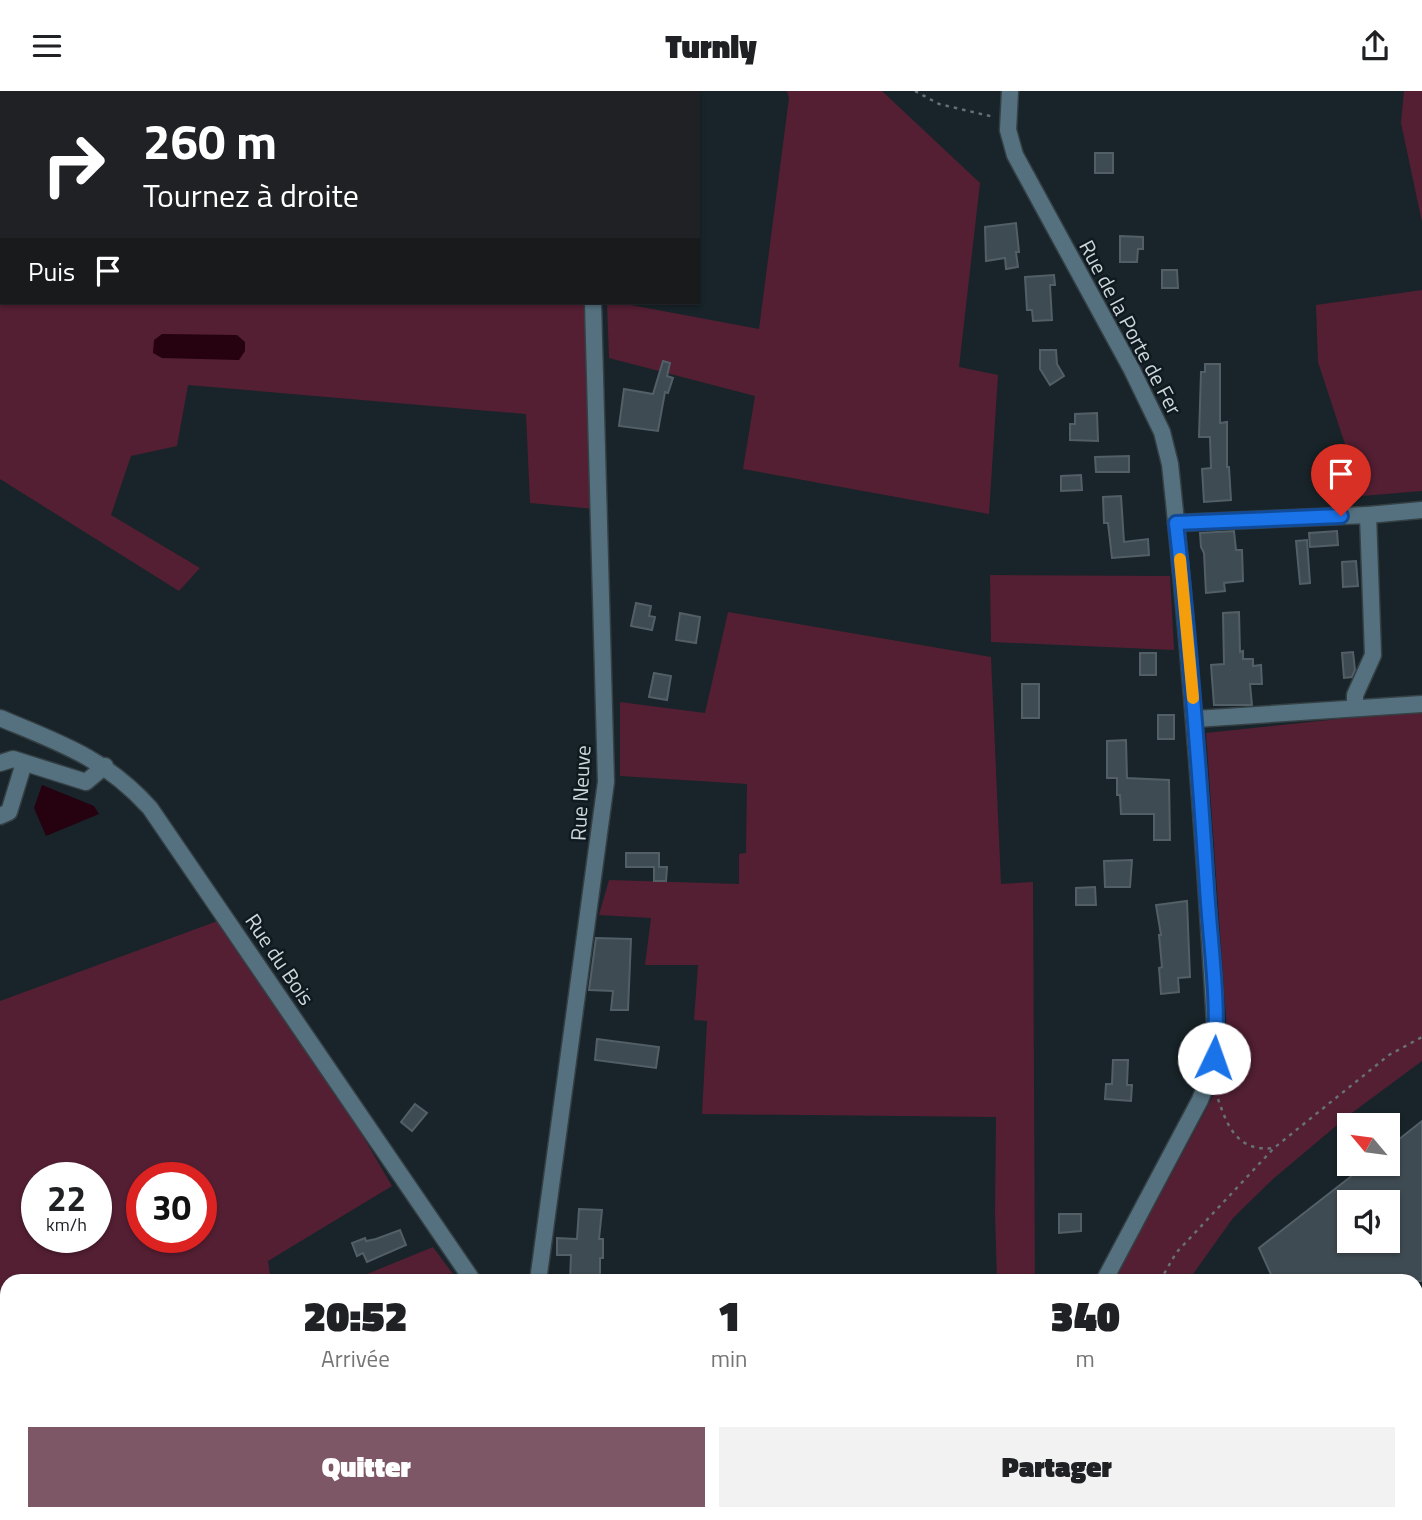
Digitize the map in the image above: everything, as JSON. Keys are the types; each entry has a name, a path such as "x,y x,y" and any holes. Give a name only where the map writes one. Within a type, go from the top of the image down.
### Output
{"street":[{"name":"Rue de la Porte de Fer","path":"1010,91 1007,120 1015,155 1132,370 1158,422 1167,451 1195,719 1215,1046 1209,1078 1193,1114 1108,1274"},
{"name":"Rue Neuve","path":"539,1274 606,782 593,305"},
{"path":"1176,523 1368,515 1422,510"},
{"path":"1355,708 1355,695 1373,655 1368,515"},
{"path":"1195,719 1422,704"},
{"name":"Rue du Bois","path":"0,718 80,752 133,789 164,826 468,1274"},
{"path":"0,763 13,759 86,782 105,767"},
{"path":"0,816 9,812 24,763"}],"path":[{"path":"915,91 939,104 1007,120"},
{"path":"1164,1274 1177,1253 1274,1149 1389,1055 1422,1037"},
{"path":"1209,1078 1232,1133 1248,1146 1258,1150 1274,1149"}],"shaded area":[{"path":"787,91 882,91 980,183 959,367 998,375 989,514 743,469 755,396 609,358 607,305 631,305 759,329 789,98"},
{"path":"1404,91 1422,91 1422,222 1401,123"},
{"path":"1422,290 1422,491 1362,496 1318,362 1316,305"},
{"path":"0,305 592,305 595,509 530,503 526,414 188,385 177,446 131,456 111,515 200,568 179,591 0,479"},
{"path":"162,334 237,335 245,342 245,351 239,360 162,358 153,353 154,340"},
{"path":"990,575 1170,576 1174,650 991,642"},
{"path":"728,612 991,657 1001,884 1033,882 1035,1274 997,1274 996,1117 702,1114 707,1021 694,1020 698,965 645,965 651,918 599,915 609,880 739,884 739,854 746,853 747,784 620,776 620,702 705,713"},
{"path":"1422,710 1422,1061 1352,1113 1337,1113 1337,1125 1273,1179 1233,1218 1193,1274 1118,1274 1218,1087 1225,1059 1227,1032 1206,733"},
{"path":"42,785 94,806 99,814 46,836 34,808"},
{"path":"234,915 392,1186 268,1261 270,1274 0,1274 0,1001"},
{"path":"433,1247 453,1274 367,1274"}],"building":[{"path":"1095,153 1113,153 1113,173 1095,173"},
{"path":"1016,223 1018,267 1006,269 1005,258 986,261 985,227"},
{"path":"1120,236 1143,237 1143,249 1138,249 1137,262 1120,262"},
{"path":"1162,270 1177,270 1178,288 1162,288"},
{"path":"1054,275 1055,285 1050,285 1052,320 1033,321 1032,310 1027,310 1025,277"},
{"path":"1040,350 1056,350 1057,364 1064,376 1050,385 1040,369"},
{"path":"663,361 670,363 667,376 673,378 668,393 665,392 658,431 619,426 624,389 653,394"},
{"path":"1205,364 1220,364 1220,423 1227,422 1227,467 1231,500 1204,502 1202,469 1211,468 1210,437 1199,437 1201,372 1205,372"},
{"path":"1097,413 1098,441 1070,440 1070,424 1075,424 1075,414"},
{"path":"1129,456 1129,472 1096,472 1095,457"},
{"path":"1081,475 1082,490 1061,491 1061,476"},
{"path":"1121,496 1124,542 1148,539 1149,555 1112,558 1108,523 1104,523 1103,497"},
{"path":"1234,531 1236,550 1242,550 1243,581 1224,583 1225,591 1206,593 1200,533"},
{"path":"1337,531 1338,545 1310,547 1309,533"},
{"path":"1307,540 1310,583 1300,584 1296,541"},
{"path":"1356,561 1358,586 1343,587 1342,562"},
{"path":"636,603 651,606 649,616 655,617 652,630 631,626"},
{"path":"1239,612 1240,652 1243,651 1243,659 1253,659 1253,666 1261,665 1262,684 1250,684 1252,705 1214,705 1211,665 1224,664 1223,613"},
{"path":"680,613 700,617 696,643 676,640"},
{"path":"1353,652 1355,670 1352,677 1344,678 1342,653"},
{"path":"1140,653 1156,653 1156,675 1140,675"},
{"path":"654,673 671,676 667,700 649,697"},
{"path":"1022,684 1039,684 1039,718 1022,718"},
{"path":"1158,715 1174,715 1174,739 1158,739"},
{"path":"1126,740 1127,778 1169,780 1170,840 1154,840 1154,814 1121,814 1117,778 1107,778 1107,741"},
{"path":"626,853 659,853 659,867 667,867 666,881 654,881 654,867 626,867"},
{"path":"1132,860 1130,887 1105,887 1104,861"},
{"path":"1095,887 1096,905 1076,905 1076,888"},
{"path":"1187,901 1190,977 1178,978 1179,992 1161,994 1161,935 1156,905"},
{"path":"596,938 631,939 628,1010 611,1010 613,991 589,990"},
{"path":"597,1039 659,1047 656,1068 595,1060"},
{"path":"1113,1060 1128,1060 1127,1085 1132,1085 1131,1101 1105,1099 1106,1084 1112,1084"},
{"path":"415,1104 427,1113 412,1131 401,1122"},
{"path":"1422,1121 1422,1274 1271,1274 1259,1248 1352,1176 1400,1176 1400,1138"},
{"path":"579,1209 602,1210 599,1239 603,1239 603,1258 600,1258 600,1274 570,1274 571,1255 557,1255 557,1238 577,1239"},
{"path":"1059,1214 1081,1214 1081,1231 1059,1233"},
{"path":"400,1230 406,1245 367,1262 363,1253 357,1256 352,1243 365,1238 366,1241 376,1239"}],"slow traffic":[{"path":"1180,559 1193,698"}],"route":[{"path":"1214,1058 1215,1024 1204,833 1176,523 1341,516"}]}
